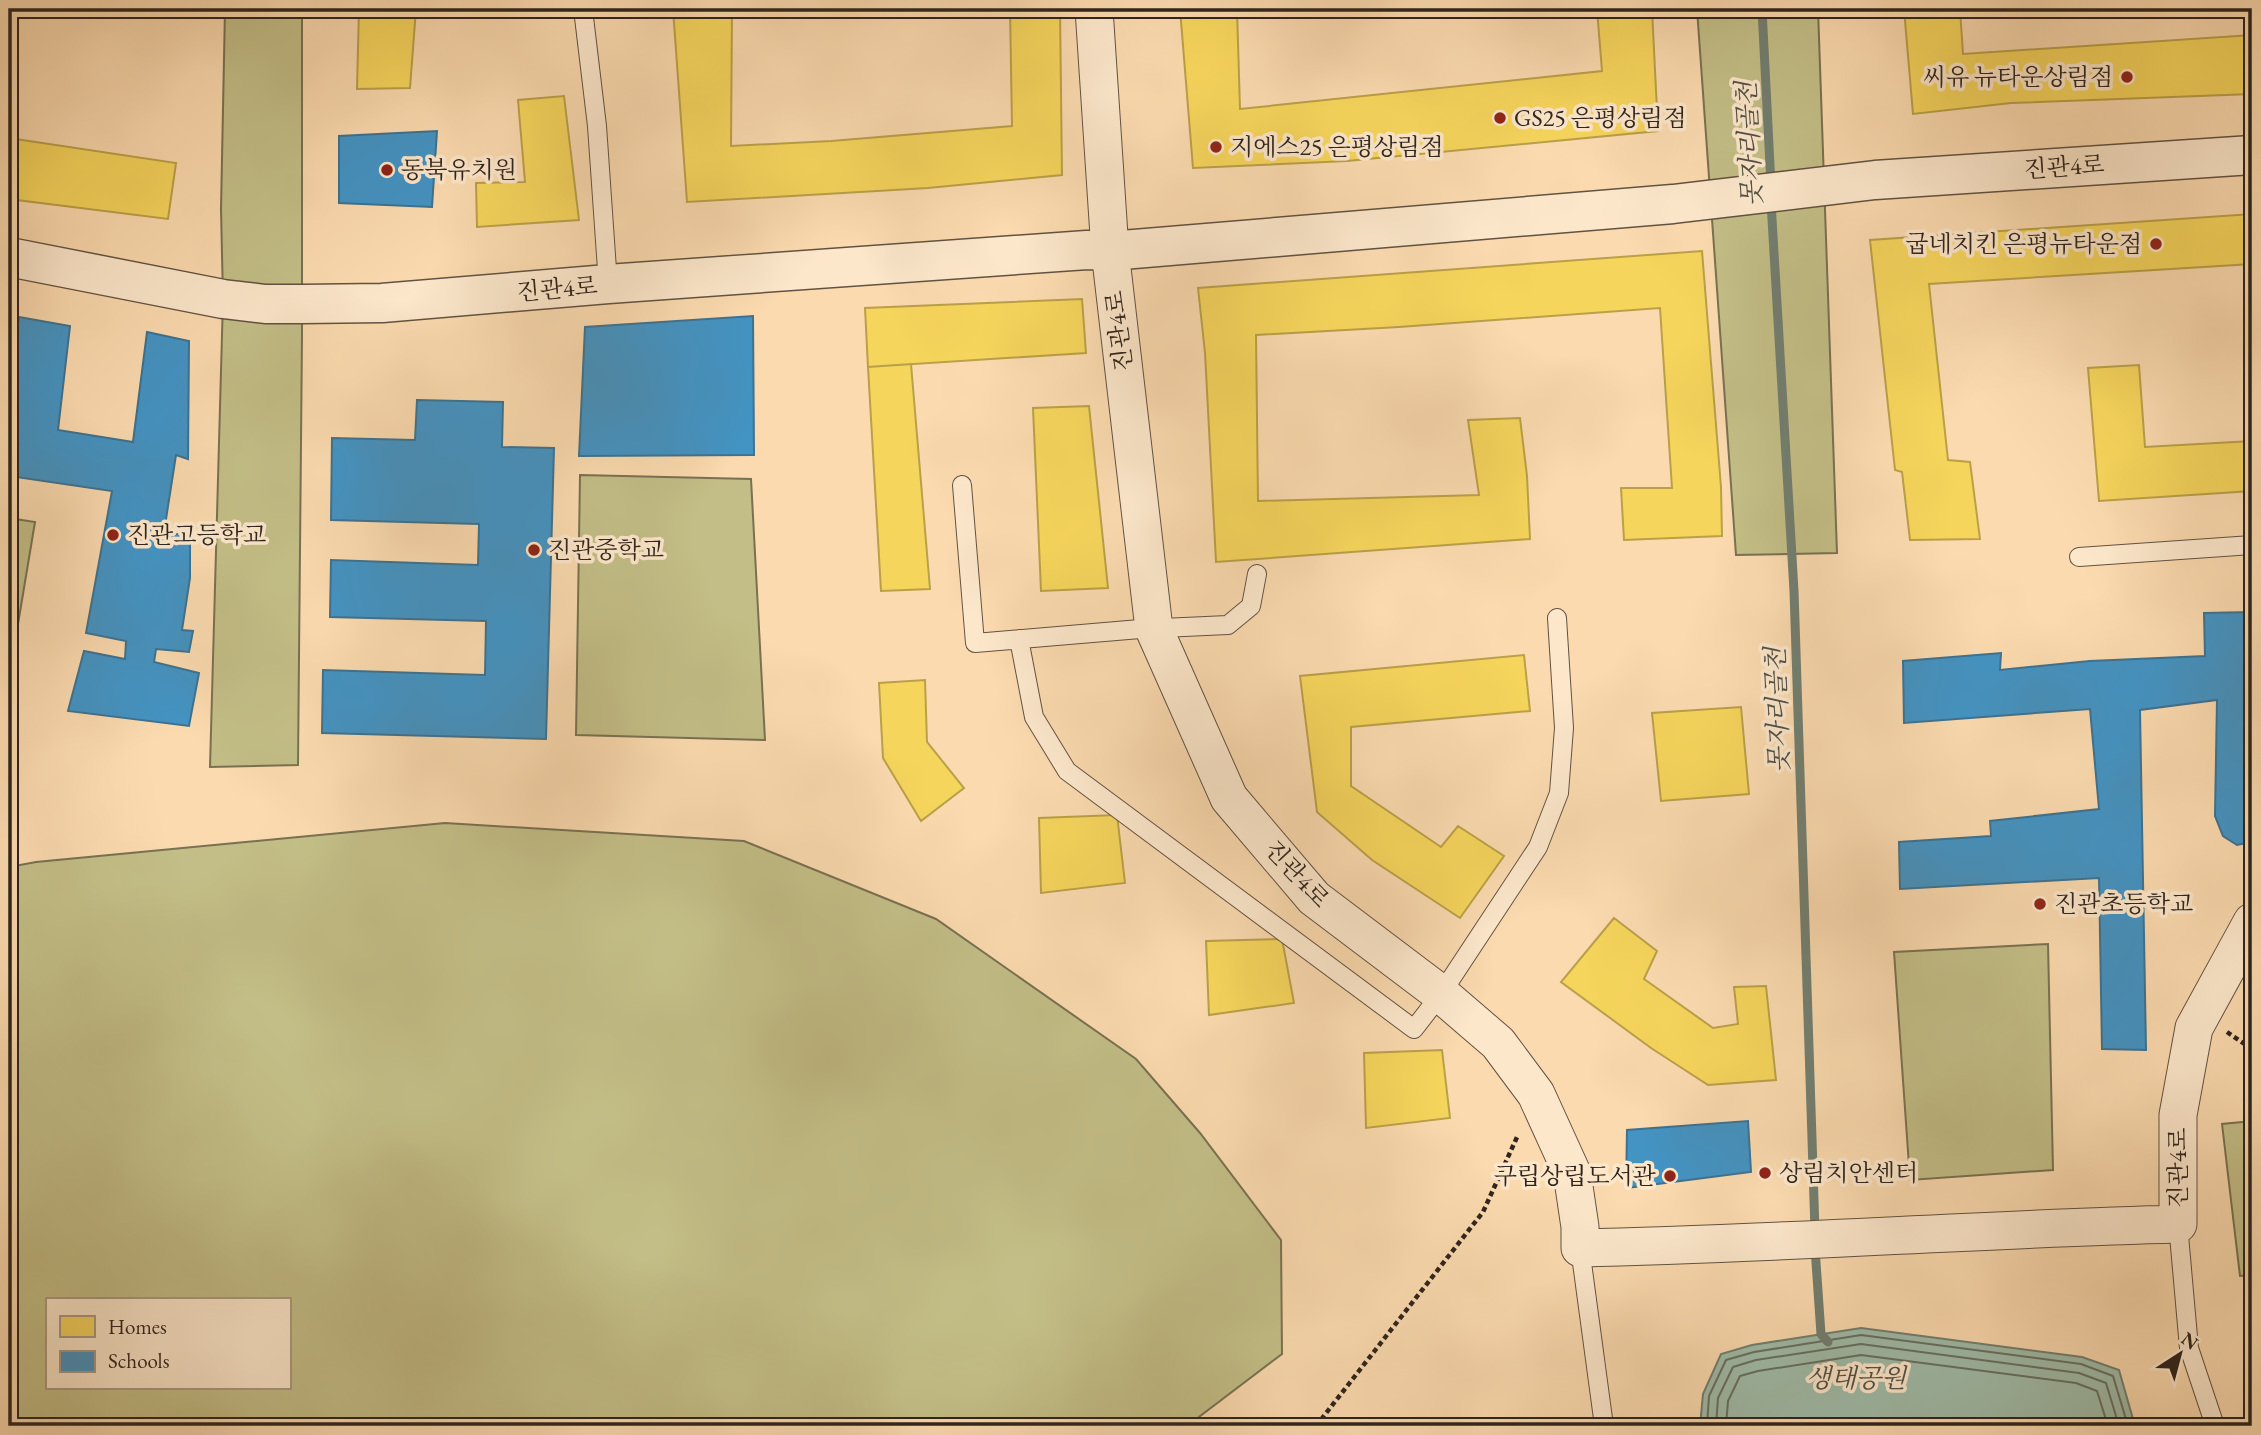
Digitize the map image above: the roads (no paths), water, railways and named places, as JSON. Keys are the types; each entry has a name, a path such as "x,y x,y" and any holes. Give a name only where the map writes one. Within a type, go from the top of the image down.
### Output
{"street":[{"path":"1094,9 1110,251"},
{"name":"진관4로","path":"9,257 202,296 265,304 382,303 608,284 1087,250 1110,251 1672,204 1875,180 2252,155"},
{"name":"진관4로","path":"1110,251 1154,629 1229,798 1314,898 1441,994 1498,1043 1536,1094 1572,1173 1580,1227 1580,1248"},
{"name":"진관4로","path":"2178,1224 2178,1115 2194,1028 2252,922"},
{"path":"1580,1248 1759,1243 1888,1235 2178,1224"}],"lane":[{"path":"583,9 597,127 608,284"},
{"path":"962,485 975,643 1228,625 1251,606 1257,574"},
{"path":"2078,556 2252,545"},
{"path":"1020,639 1034,717 1067,771 1414,1029 1441,994 1538,847 1559,793 1564,728 1557,618"},
{"name":"진관4로","path":"2178,1224 2189,1348 2215,1426"},
{"name":"진관4로","path":"1580,1248 1604,1426"}],"water":[{"name":"생태공원","path":"1861,1328 2082,1357 2119,1370 2135,1426 1700,1426 1703,1394 1721,1354 1752,1345"}],"waterway":[{"name":"못자리골천","path":"1762,9 1771,185"},
{"name":"못자리골천","path":"1771,202 1794,591 1815,1230"},
{"name":"못자리골천","path":"1815,1248 1821,1334 1828,1342"}],"place":[{"name":"씨유 뉴타운상림점","path":"2127,77"},
{"name":"GS25 은평상림점","path":"1500,118"},
{"name":"지에스25 은평상림점","path":"1216,147"},
{"name":"동북유치원","path":"387,170"},
{"name":"굽네치킨 은평뉴타운점","path":"2156,244"},
{"name":"진관고등학교","path":"113,535"},
{"name":"진관중학교","path":"534,550"},
{"name":"진관초등학교","path":"2040,904"},
{"name":"상림치안센터","path":"1765,1173"},
{"name":"구립상립도서관","path":"1670,1176"}]}
